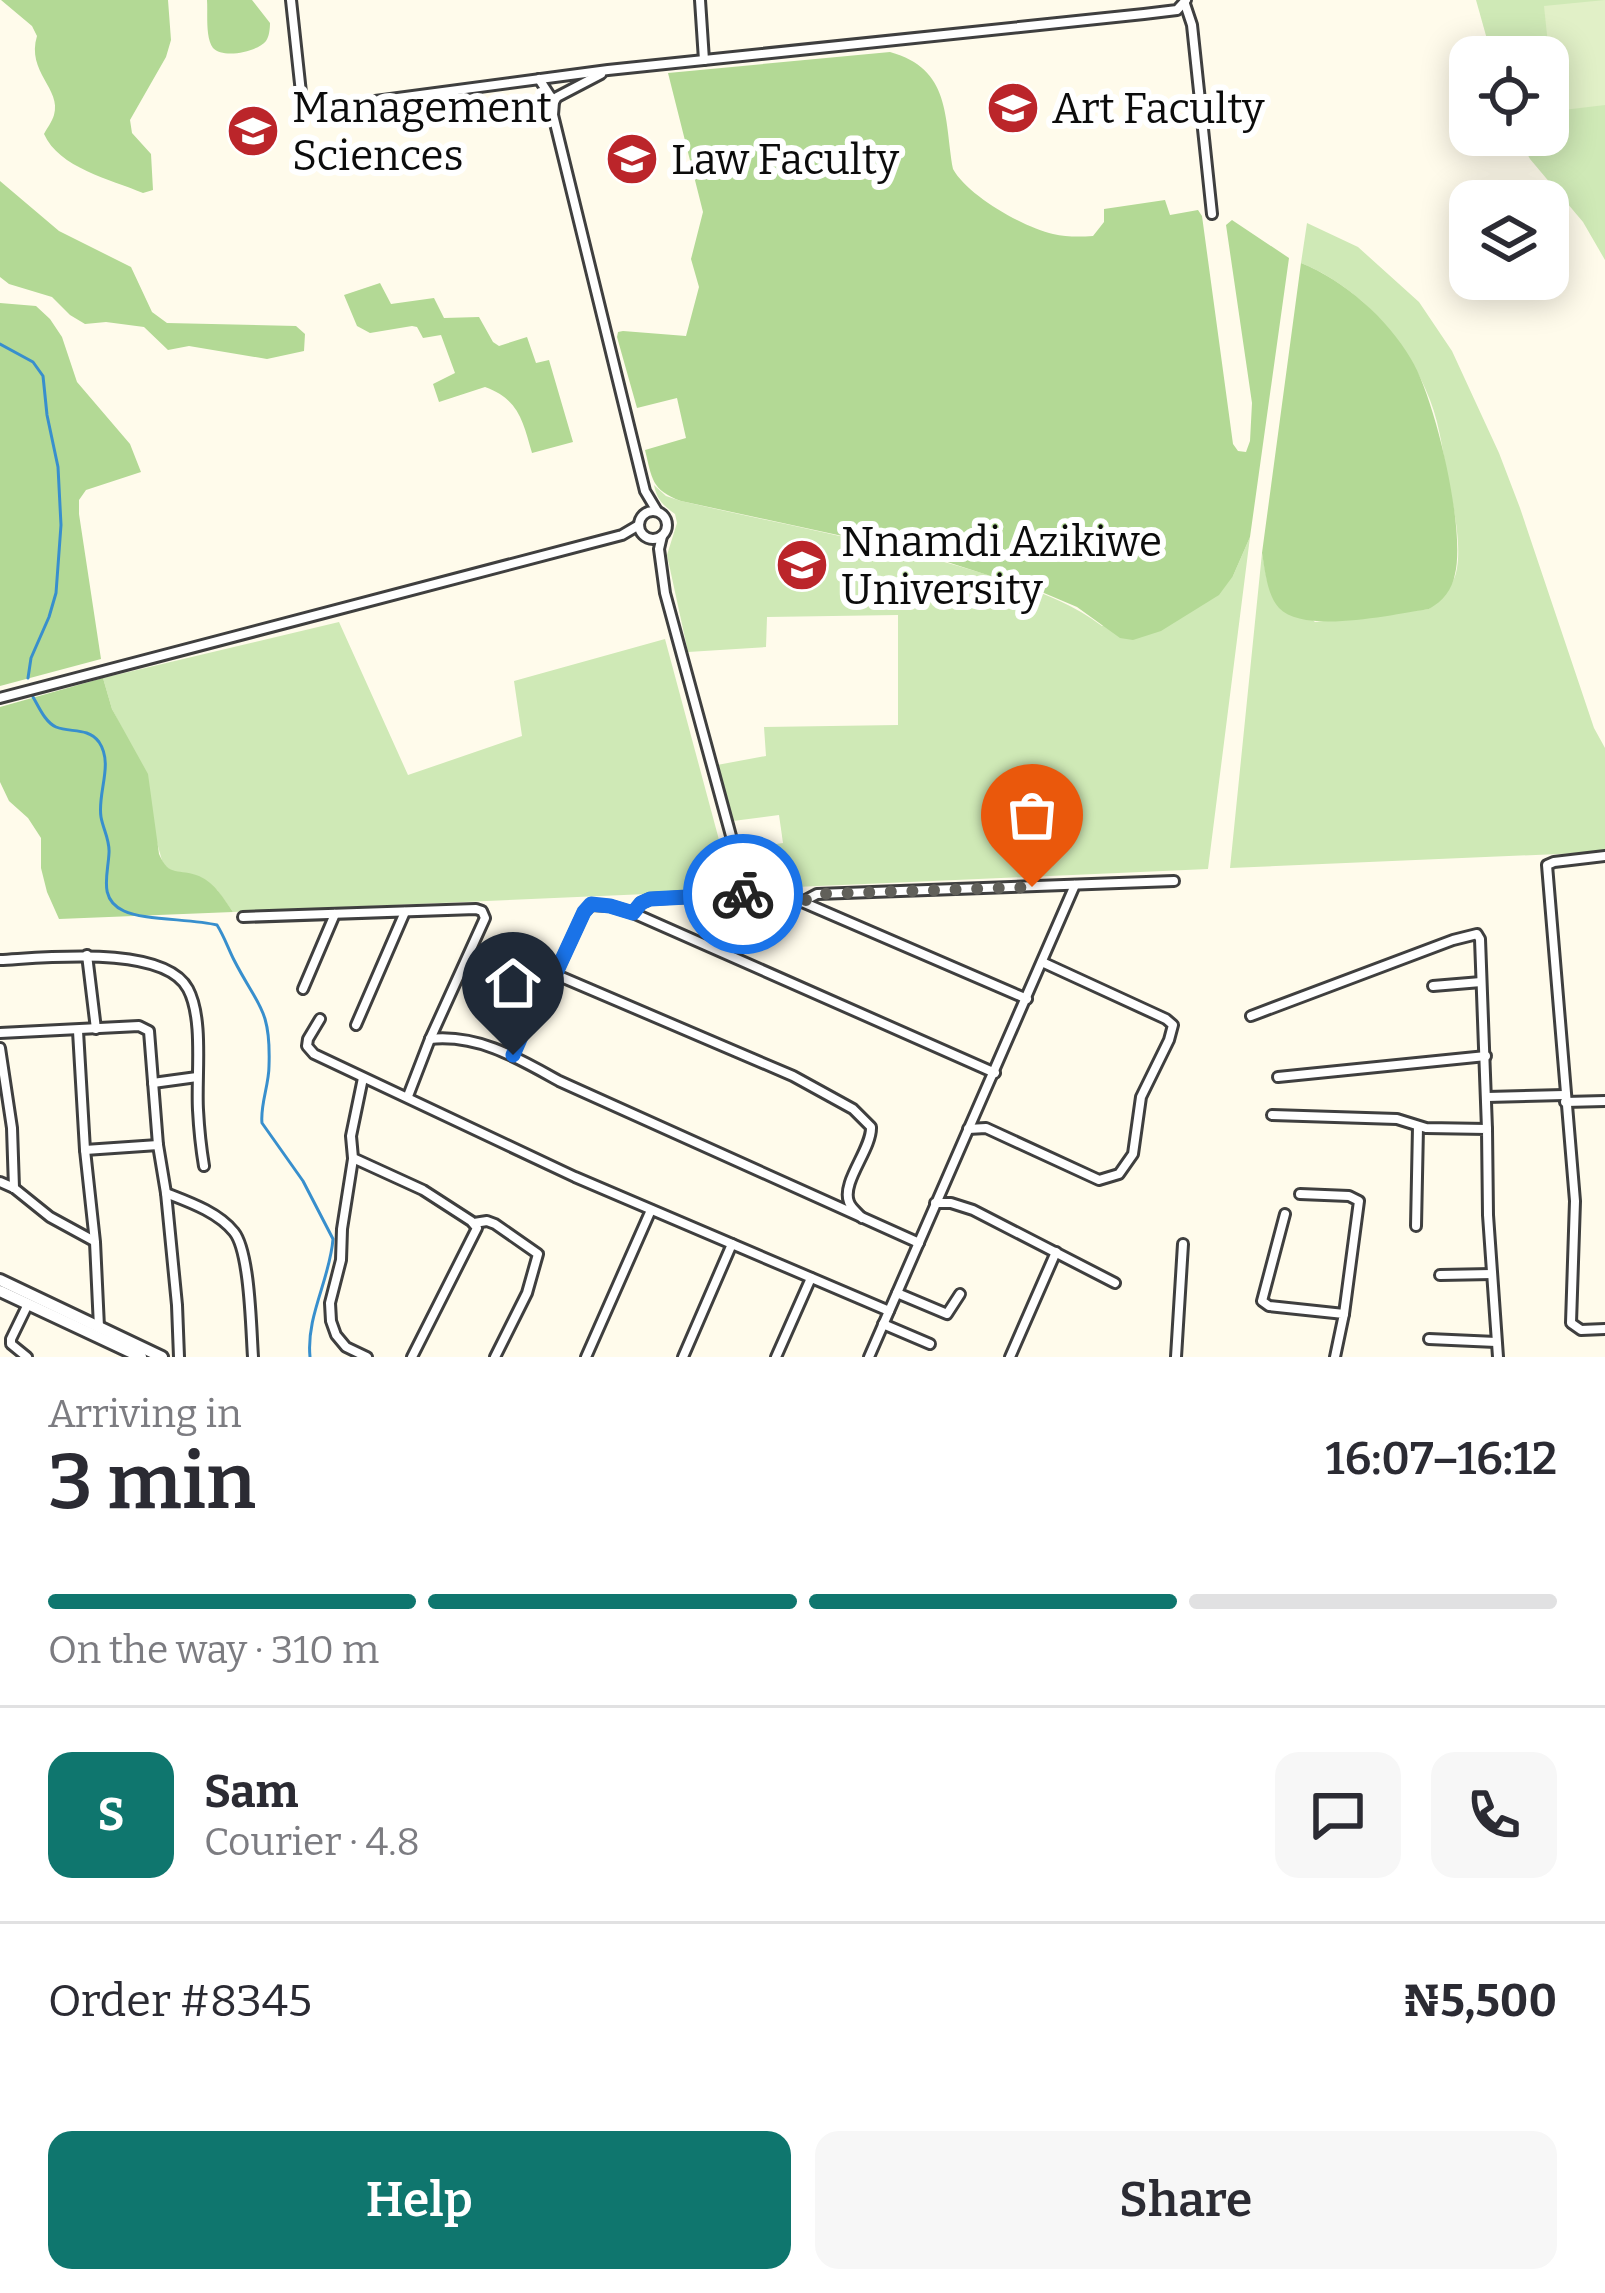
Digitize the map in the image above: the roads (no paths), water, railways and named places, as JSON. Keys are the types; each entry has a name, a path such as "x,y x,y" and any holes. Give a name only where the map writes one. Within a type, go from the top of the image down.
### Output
{"street":[{"path":"291,0 302,102 315,109 608,70 1177,10 1186,2 1212,214"},
{"path":"700,0 704,60"},
{"path":"0,698 622,535 639,525 645,491 553,115 557,97 608,70"},
{"path":"539,79 554,102"},
{"path":"645,491 668,525 659,550 665,593 743,887 750,893"},
{"path":"644,514 657,511"},
{"path":"639,525 659,550"},
{"path":"622,535 662,536"},
{"path":"1605,856 1547,865 1575,1201 1571,1323 1581,1330 1605,1329"},
{"path":"802,902 817,894 1174,881"},
{"path":"869,1357 1075,886"},
{"path":"633,913 650,899 779,894 1027,999"},
{"path":"513,1055 538,998 554,977 591,904 633,913 995,1073"},
{"path":"243,917 482,911 485,918 408,1096"},
{"path":"356,1025 405,913"},
{"path":"303,989 335,914"},
{"path":"1251,1016 1477,934 1498,1357"},
{"path":"87,956 96,1029"},
{"path":"0,960 113,956 160,967 179,977 191,999 195,1021 204,1166"},
{"path":"968,1129 986,1128 1099,1180 1119,1174 1133,1154 1141,1097 1173,1025 1042,962"},
{"path":"554,977 567,978 793,1076 853,1109 872,1133 848,1192 849,1202 862,1217"},
{"path":"1433,986 1481,982"},
{"path":"320,1018 308,1039 309,1051 575,1177 889,1311"},
{"path":"0,1033 145,1027 166,1193 179,1357"},
{"path":"78,1030 99,1327"},
{"path":"430,1039 487,1044 919,1243"},
{"path":"0,1048 12,1128 14,1188"},
{"path":"1278,1077 1486,1056"},
{"path":"364,1077 351,1136 353,1158 341,1260 330,1303 336,1335 367,1357"},
{"path":"153,1083 197,1078"},
{"path":"1487,1097 1605,1100"},
{"path":"1271,1115 1396,1119 1418,1127 1487,1129"},
{"path":"1416,1226 1418,1127"},
{"path":"85,1150 158,1145"},
{"path":"353,1158 424,1190 474,1223 495,1224 538,1254 527,1293 495,1357"},
{"path":"0,1182 95,1242"},
{"path":"166,1193 196,1205 235,1233 244,1265 253,1357"},
{"path":"1300,1194 1349,1196 1359,1201 1334,1357"},
{"path":"935,1203 973,1210 1115,1283"},
{"path":"586,1357 652,1210"},
{"path":"1285,1214 1262,1301 1269,1306 1344,1314"},
{"path":"412,1357 476,1232 474,1223"},
{"path":"683,1357 732,1244"},
{"path":"1176,1357 1183,1244"},
{"path":"1010,1357 1056,1252"},
{"path":"1440,1275 1492,1274"},
{"path":"776,1357 811,1278"},
{"path":"0,1280 162,1357"},
{"path":"0,1291 141,1357"},
{"path":"897,1293 947,1314 959,1294"},
{"path":"27,1357 11,1339 28,1304"},
{"path":"884,1324 930,1344"},
{"path":"1429,1339 1496,1342"}],"waterway":[{"path":"0,344 33,362 43,376 58,467 61,525 56,593 28,678"},
{"path":"33,697 52,725 90,734 103,751 100,808 109,848 106,886 111,900 132,914 217,925 261,1009 269,1047 262,1123 303,1181 333,1239 311,1327 310,1357"}],"place":[{"name":"Art Faculty","path":"1013,108"},
{"name":"Management Sciences","path":"253,131"},
{"name":"Law Faculty","path":"632,159"},
{"name":"Nnamdi Azikiwe University","path":"802,565"}]}
